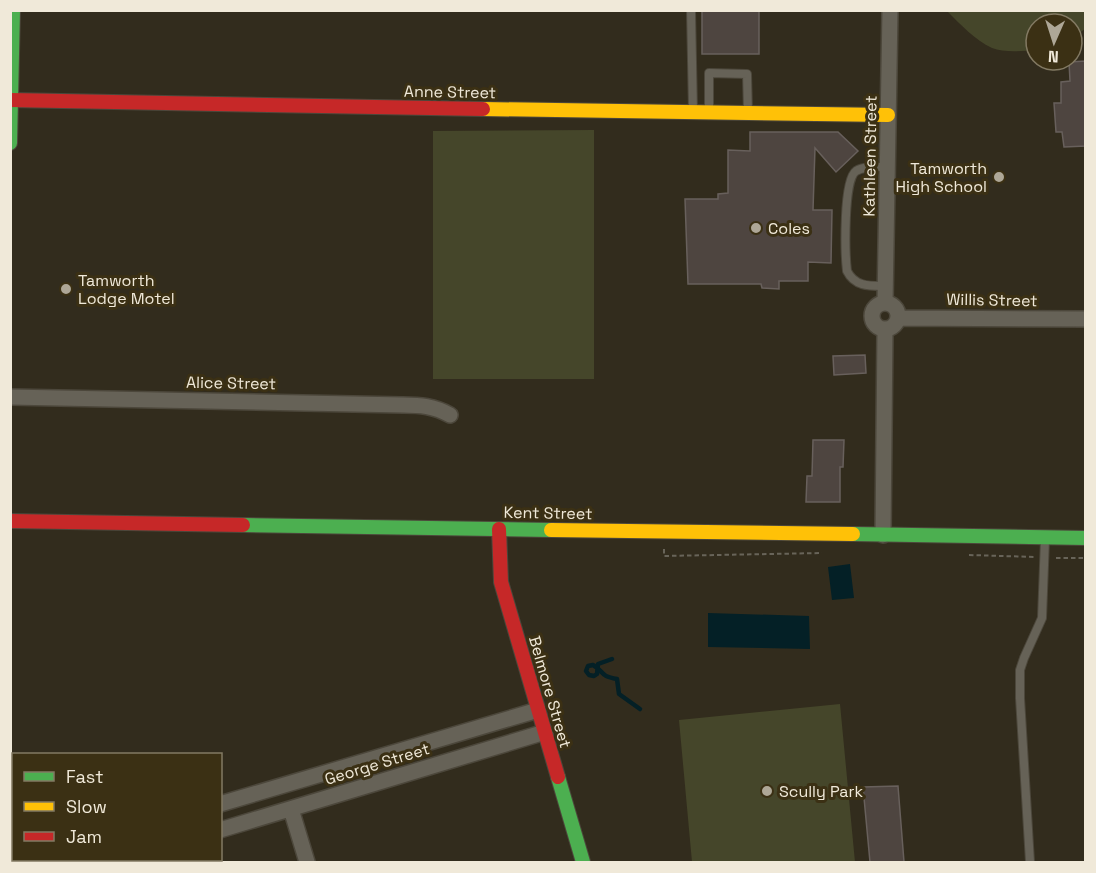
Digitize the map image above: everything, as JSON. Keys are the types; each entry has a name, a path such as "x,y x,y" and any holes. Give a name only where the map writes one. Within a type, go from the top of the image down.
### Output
{"street":[{"path":"10,143 13,10"},
{"name":"Kathleen Street","path":"885,303 890,10"},
{"name":"Anne Street","path":"11,100 888,115"},
{"path":"885,303 896,309 898,318 892,327 885,330 878,328 872,318 876,306 885,303"},
{"name":"Willis Street","path":"898,318 1086,319"},
{"path":"883,535 885,330"},
{"name":"Alice Street","path":"10,397 414,405 439,409 450,415"},
{"name":"Kent Street","path":"10,522 1086,538"},
{"name":"Belmore Street","path":"499,529 501,582 583,862"},
{"name":"George Street","path":"222,803 538,710"},
{"name":"George Street","path":"222,829 545,732"},
{"path":"291,809 307,862"}],"lane":[{"path":"692,10 693,113"},
{"path":"709,113 709,73 747,74 748,113"},
{"path":"885,286 857,283 847,271 847,194 850,178 854,172 888,166"},
{"path":"1030,862 1020,670 1042,618 1045,537"}],"path":[{"path":"664,531 664,556 830,552"},
{"path":"961,555 1086,558"}],"green space":[{"path":"947,11 1085,11 1084,30 1084,12 1024,12 1024,51 1002,51 992,48 968,31"},
{"path":"594,130 594,379 433,379 433,131"},
{"name":"Scully Park","path":"840,704 855,862 692,862 679,720"}],"water":[{"path":"850,564 854,598 832,600 828,567"},
{"path":"708,613 809,616 810,649 708,647"}],"building":[{"path":"702,10 759,10 759,54 702,54"},
{"path":"1084,61 1086,61 1086,146 1064,147 1062,132 1056,132 1054,103 1061,103 1061,82 1070,81 1070,72 1084,72"},
{"path":"750,132 838,132 858,151 836,172 815,148 813,210 832,210 831,263 808,262 808,281 779,281 779,289 762,288 761,284 688,284 685,199 718,199 718,194 728,193 728,150 750,151"},
{"path":"865,355 866,373 834,375 833,356"},
{"path":"813,440 844,440 843,467 840,467 840,502 806,502 807,476 812,476"},
{"path":"898,786 904,862 870,862 863,787"}],"waterway":[{"path":"612,659 598,664 597,674 594,676 589,675 586,671 588,666 593,665 597,667 599,670 605,675 617,679 619,694 640,709"}],"traffic: fast":[{"path":"10,143 13,10"},
{"path":"243,525 551,530"},
{"path":"853,534 1086,538"},
{"path":"558,777 583,862"}],"traffic: slow":[{"path":"483,109 888,115"},
{"path":"551,530 853,534"}],"traffic: jam":[{"path":"10,100 483,109"},
{"path":"10,521 243,525"},
{"path":"499,529 501,582 558,777"}],"place":[{"name":"Tamworth High School","path":"999,177"},
{"name":"Coles","path":"756,228"},
{"name":"Tamworth Lodge Motel","path":"66,289"},
{"name":"Scully Park","path":"767,791"}]}
